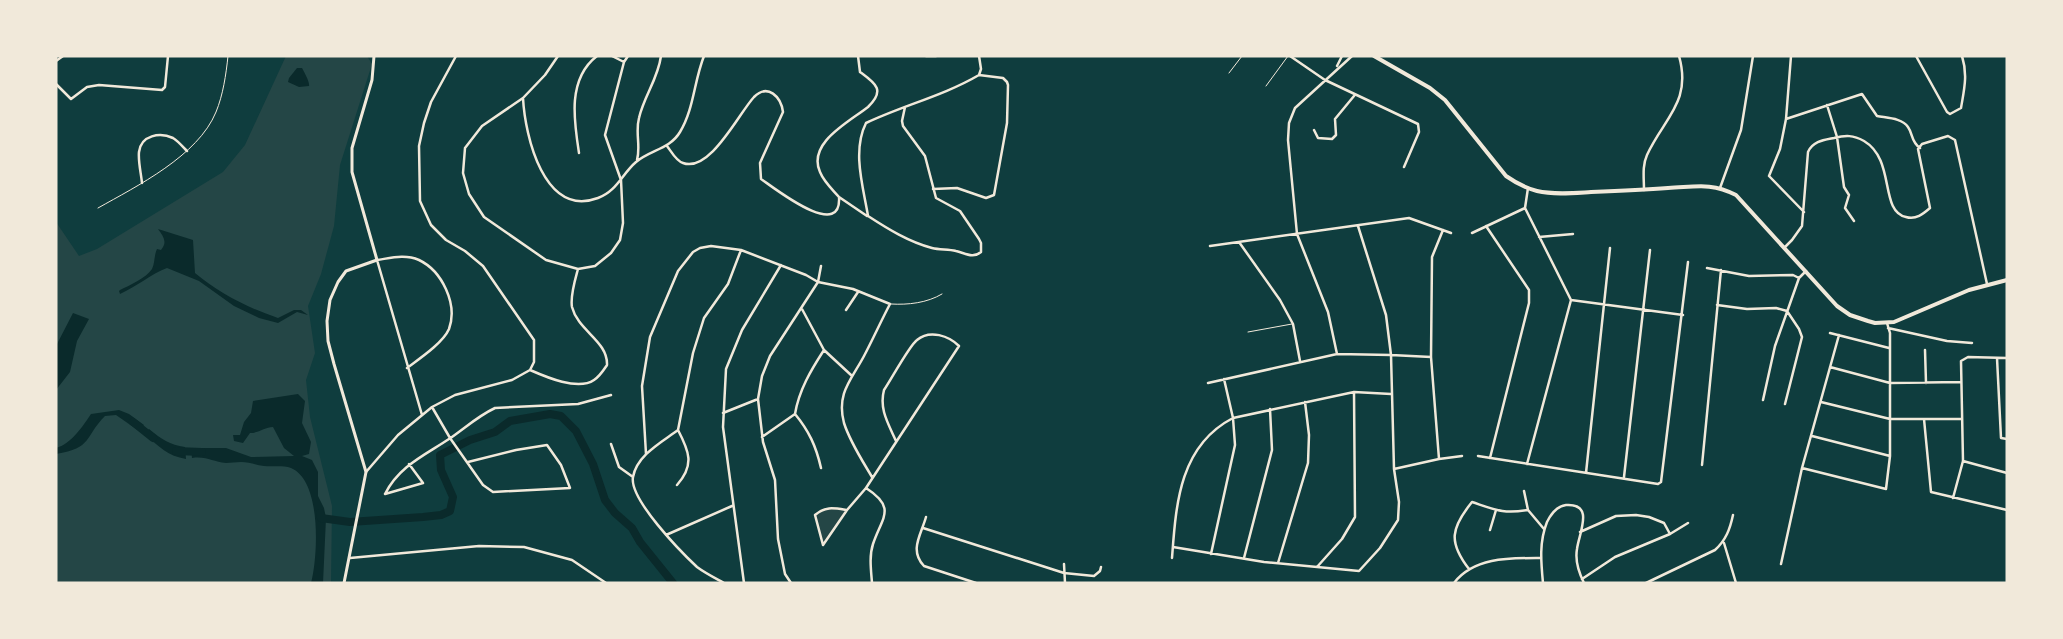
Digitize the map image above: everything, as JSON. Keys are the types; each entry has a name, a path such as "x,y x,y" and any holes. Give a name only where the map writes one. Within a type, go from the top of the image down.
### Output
{"main road":[{"path":"1377,57 1430,88 1445,100 1506,176 1516,184 1554,193 1644,190 1704,185 1720,188 1736,195 1844,311 1857,318 1888,325 1987,284 2007,280"}],"street":[{"path":"56,61 63,56"},
{"path":"56,84 71,99 87,87 93,86 162,90 165,87 167,78 168,56"},
{"path":"374,56 372,80 352,148 352,172 422,416"},
{"path":"366,472 398,435 432,407 455,395 512,380 530,370 534,362 534,340 483,266 466,251 446,240 431,225 420,202 419,146 424,123 431,102 456,56"},
{"path":"558,56 545,75 523,98 482,126 466,148 463,172 469,194 484,217 546,260 578,269 594,266 610,253 620,240 623,223 621,180 605,135 624,62 628,56"},
{"path":"579,153 574,102 580,77 597,56"},
{"path":"612,56 624,62"},
{"path":"636,162 639,152 637,141 638,118 657,76 661,56"},
{"path":"523,98 527,131 534,158 546,178 563,196 583,202 599,198 614,189 636,162 667,146 680,133 692,106 698,72 704,56"},
{"path":"858,56 860,72 876,85 878,93 874,102 828,138 817,155 819,171 840,197 887,228 913,242 932,248 956,251 972,256 978,255 982,248 979,238 960,211 940,202 936,198 925,156 903,126 902,121 905,107"},
{"path":"926,56 936,56"},
{"path":"979,56 981,69 979,75"},
{"path":"1289,56 1325,80 1355,96 1409,118 1418,124 1419,132 1404,167"},
{"path":"1337,68 1342,56"},
{"path":"1337,354 1328,312 1297,234 1288,140 1289,123 1294,108 1352,56"},
{"path":"1644,190 1644,167 1647,155 1680,98 1683,85 1679,56"},
{"path":"1720,188 1741,130 1753,56"},
{"path":"1791,56 1786,119 1780,149 1769,176 1778,188 1804,212"},
{"path":"1916,56 1947,112 1950,114 1962,108 1966,86 1966,66 1962,56"},
{"path":"868,216 859,168 860,134 866,123 905,107 935,98 979,75 1003,78 1008,85 1007,123 994,195 986,198 957,188 933,188"},
{"path":"667,146 683,164 696,162 707,157 716,148 754,97 764,92 770,92 779,98 783,112 760,163 761,179 792,201 814,212 829,214 835,211 839,205 840,197"},
{"path":"1786,119 1862,94 1878,116 1898,119 1908,126 1914,144 1920,148"},
{"path":"1314,130 1318,138 1332,139 1336,135 1335,119 1355,96"},
{"path":"1827,105 1837,137 1844,187 1850,197 1845,208 1854,221"},
{"path":"142,183 138,154 145,140 153,135 162,134 175,139 187,151"},
{"path":"1785,247 1802,226 1809,149 1815,144 1837,137 1852,136 1871,146 1881,160 1892,208 1899,215 1910,218 1920,216 1930,208 1918,154 1920,148 1922,144 1948,136 1955,140 1987,284"},
{"path":"1528,188 1525,208 1570,300 1528,464"},
{"path":"1472,233 1525,208"},
{"path":"1210,246 1409,218 1451,233"},
{"path":"1172,547 1278,563 1359,571 1380,548 1398,520 1399,502 1394,469 1391,354 1386,315 1358,226"},
{"path":"1486,226 1529,290 1529,303 1490,458"},
{"path":"1439,459 1431,358 1432,257 1443,230"},
{"path":"1539,237 1572,234"},
{"path":"1238,242 1280,300 1293,324 1300,361"},
{"path":"646,454 642,386 650,337 678,271 693,252 700,248 711,246 741,250 806,275 818,282 858,292 890,304 863,358 851,375 844,392 842,408 844,422 850,439 872,477"},
{"path":"1586,473 1610,248"},
{"path":"677,485 688,468 687,448 678,430 692,354 704,318 728,284 741,250"},
{"path":"1624,478 1650,250"},
{"path":"344,583 366,472 328,341 327,321 330,300 338,282 346,271 377,260 401,256 418,260 434,270 447,290 451,309 449,329 436,345 407,368"},
{"path":"1478,456 1659,483 1662,481 1688,262"},
{"path":"744,583 732,506 722,414 726,369 742,330 781,265"},
{"path":"791,583 785,574 778,539 775,480 762,437 758,399 762,376 770,356 818,282 821,266"},
{"path":"1708,268 1749,276 1793,275 1799,278"},
{"path":"530,370 563,383 588,383 600,375 607,366 606,353 578,322 572,306 578,269"},
{"path":"1702,465 1721,270"},
{"path":"1763,400 1775,346 1799,278 1806,271"},
{"path":"846,310 858,292"},
{"path":"1570,300 1682,314"},
{"path":"1717,305 1747,309 1776,308 1787,311 1800,329 1802,337 1785,404"},
{"path":"802,309 824,350 851,375"},
{"path":"1802,468 1886,488 1890,456 1888,325 1946,341 1972,343"},
{"path":"1830,333 1889,348"},
{"path":"847,510 821,509 815,515 823,545 847,510 866,488 959,346 951,338 939,335 927,336 917,340 884,390 882,411 896,441"},
{"path":"1781,564 1802,468 1839,335"},
{"path":"762,437 795,414 797,402 810,371 824,350"},
{"path":"1925,350 1926,383"},
{"path":"1208,382 1337,354 1391,354 1431,358"},
{"path":"1953,498 1963,461 1960,364 1963,359 1968,357 2007,358"},
{"path":"1997,358 2001,438 2007,439"},
{"path":"1830,367 1890,383 1961,382"},
{"path":"1211,554 1235,445 1233,418 1224,379"},
{"path":"1172,558 1176,507 1189,461 1201,443 1218,426 1233,418 1354,392 1391,394"},
{"path":"1318,567 1342,538 1356,517 1354,392"},
{"path":"409,464 422,483 384,494 396,476 409,464 495,408 578,404 611,395"},
{"path":"722,414 758,399"},
{"path":"1278,563 1308,463 1309,435 1305,402"},
{"path":"1821,402 1890,419 1962,419"},
{"path":"432,407 450,438 483,484 493,492 570,488 561,465 547,445 516,450 468,462"},
{"path":"1244,558 1272,450 1270,409"},
{"path":"795,414 809,431 818,452 821,468"},
{"path":"1924,419 1931,492 2007,510"},
{"path":"633,477 639,463 646,454 678,430"},
{"path":"1812,436 1890,456"},
{"path":"611,444 619,467 633,477 640,499 666,535 699,568 724,583"},
{"path":"1394,469 1461,456"},
{"path":"1963,461 2007,473"},
{"path":"866,488 880,497 884,508 884,516 873,544 871,560 872,583"},
{"path":"1524,491 1528,510 1544,529"},
{"path":"1469,569 1454,545 1457,526 1472,502 1510,513 1528,510"},
{"path":"1543,583 1540,558 1544,529 1551,513 1562,505 1573,505 1580,508 1584,514 1576,551 1584,583"},
{"path":"666,535 732,506"},
{"path":"1490,530 1496,510"},
{"path":"1580,532 1616,516 1636,515 1649,517 1664,523 1670,534"},
{"path":"1646,583 1715,550 1724,542 1733,515"},
{"path":"926,517 915,551 918,560 924,566 976,583"},
{"path":"1582,579 1615,557 1670,534 1688,523"},
{"path":"923,528 1064,573 1094,576 1101,567"},
{"path":"1724,542 1736,583"},
{"path":"350,558 479,546 524,547 572,560 606,583"},
{"path":"1454,583 1469,569 1487,562 1508,558 1540,558"},
{"path":"1064,564 1066,583"}],"lane":[{"path":"98,208 142,183 187,151 201,136 215,114 226,77 228,56"},
{"path":"1229,72 1242,56"},
{"path":"1266,86 1289,56"},
{"path":"890,304 910,305 935,298 942,294"},
{"path":"1248,332 1293,324"}],"shaded area":[{"path":"286,56 367,56 372,64 340,165 334,226 321,274 308,306 315,353 306,380 310,417 332,506 331,583 56,583 56,222 79,256 97,249 223,172 245,145"},
{"path":"297,68 302,68 309,86 299,87 288,82"},
{"path":"158,229 193,240 195,273 224,293 245,305 278,318 294,310 301,310 308,315 297,312 278,323 259,318 234,306 199,281 167,268 120,294 120,290 133,284 152,269 157,249 161,250 164,244 163,237"},
{"path":"73,313 89,319 77,341 70,372 56,390 56,346"},
{"path":"298,394 305,401 302,423 311,442 309,454 302,456 312,460 318,472 318,496 324,508 326,518 323,583 311,583 315,556 315,521 313,503 308,488 301,476 288,467 264,466 244,462 226,463 192,458 191,448 226,448 251,457 294,456 284,448 273,427 250,433 243,443 234,441 233,435 240,435 244,422 251,413 253,401"},
{"path":"119,410 129,414 144,425 139,431 116,415 105,416 82,445 68,452 56,454 56,448 72,439 91,414"},
{"path":"149,429 166,441 185,447 186,459 174,456 159,447 145,434"},
{"path":"821,509 847,510 823,543 815,515"}],"waterway":[{"path":"320,513 321,518 350,522 441,515 450,511 453,497 441,470 440,455 470,440 495,432 510,421 550,414 561,416 576,431 593,464 605,500 615,513 632,528 640,542 673,583"},
{"path":"133,422 153,438"},
{"path":"176,451 202,452"}]}
